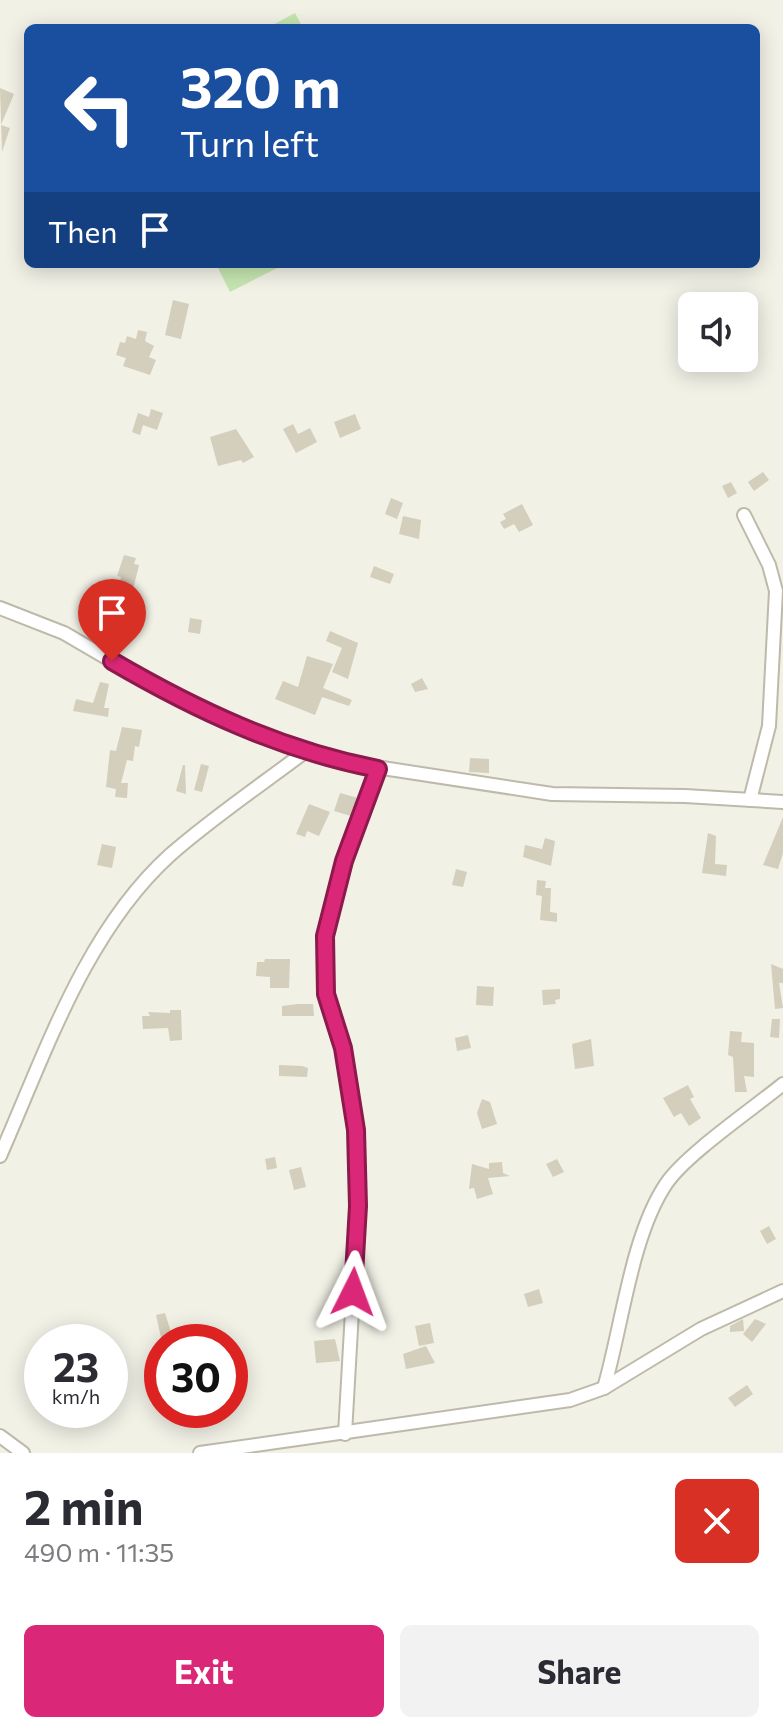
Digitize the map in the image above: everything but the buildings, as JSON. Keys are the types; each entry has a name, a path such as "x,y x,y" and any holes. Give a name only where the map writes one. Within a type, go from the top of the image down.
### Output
{"street":[{"path":"744,515 769,565 776,591 769,726 750,800"},
{"path":"0,608 64,633 153,685 256,735 378,769 552,794 783,802"},
{"path":"0,1156 52,1038 103,937 169,856 306,751"},
{"path":"345,1434 358,1206 356,1130 343,1048 326,994 325,936 344,861 378,769"},
{"path":"604,1388 629,1283 662,1191 678,1170 783,1084"},
{"path":"200,1453 570,1400 604,1388 701,1329 783,1291"},
{"path":"0,1436 23,1453"}],"green space":[{"path":"295,13 301,24 274,24"},
{"path":"218,268 277,268 230,292"}],"route":[{"path":"112,661 153,685 256,735 337,761 378,769 344,861 325,936 326,994 343,1048 356,1130 358,1206 353,1292"}]}
